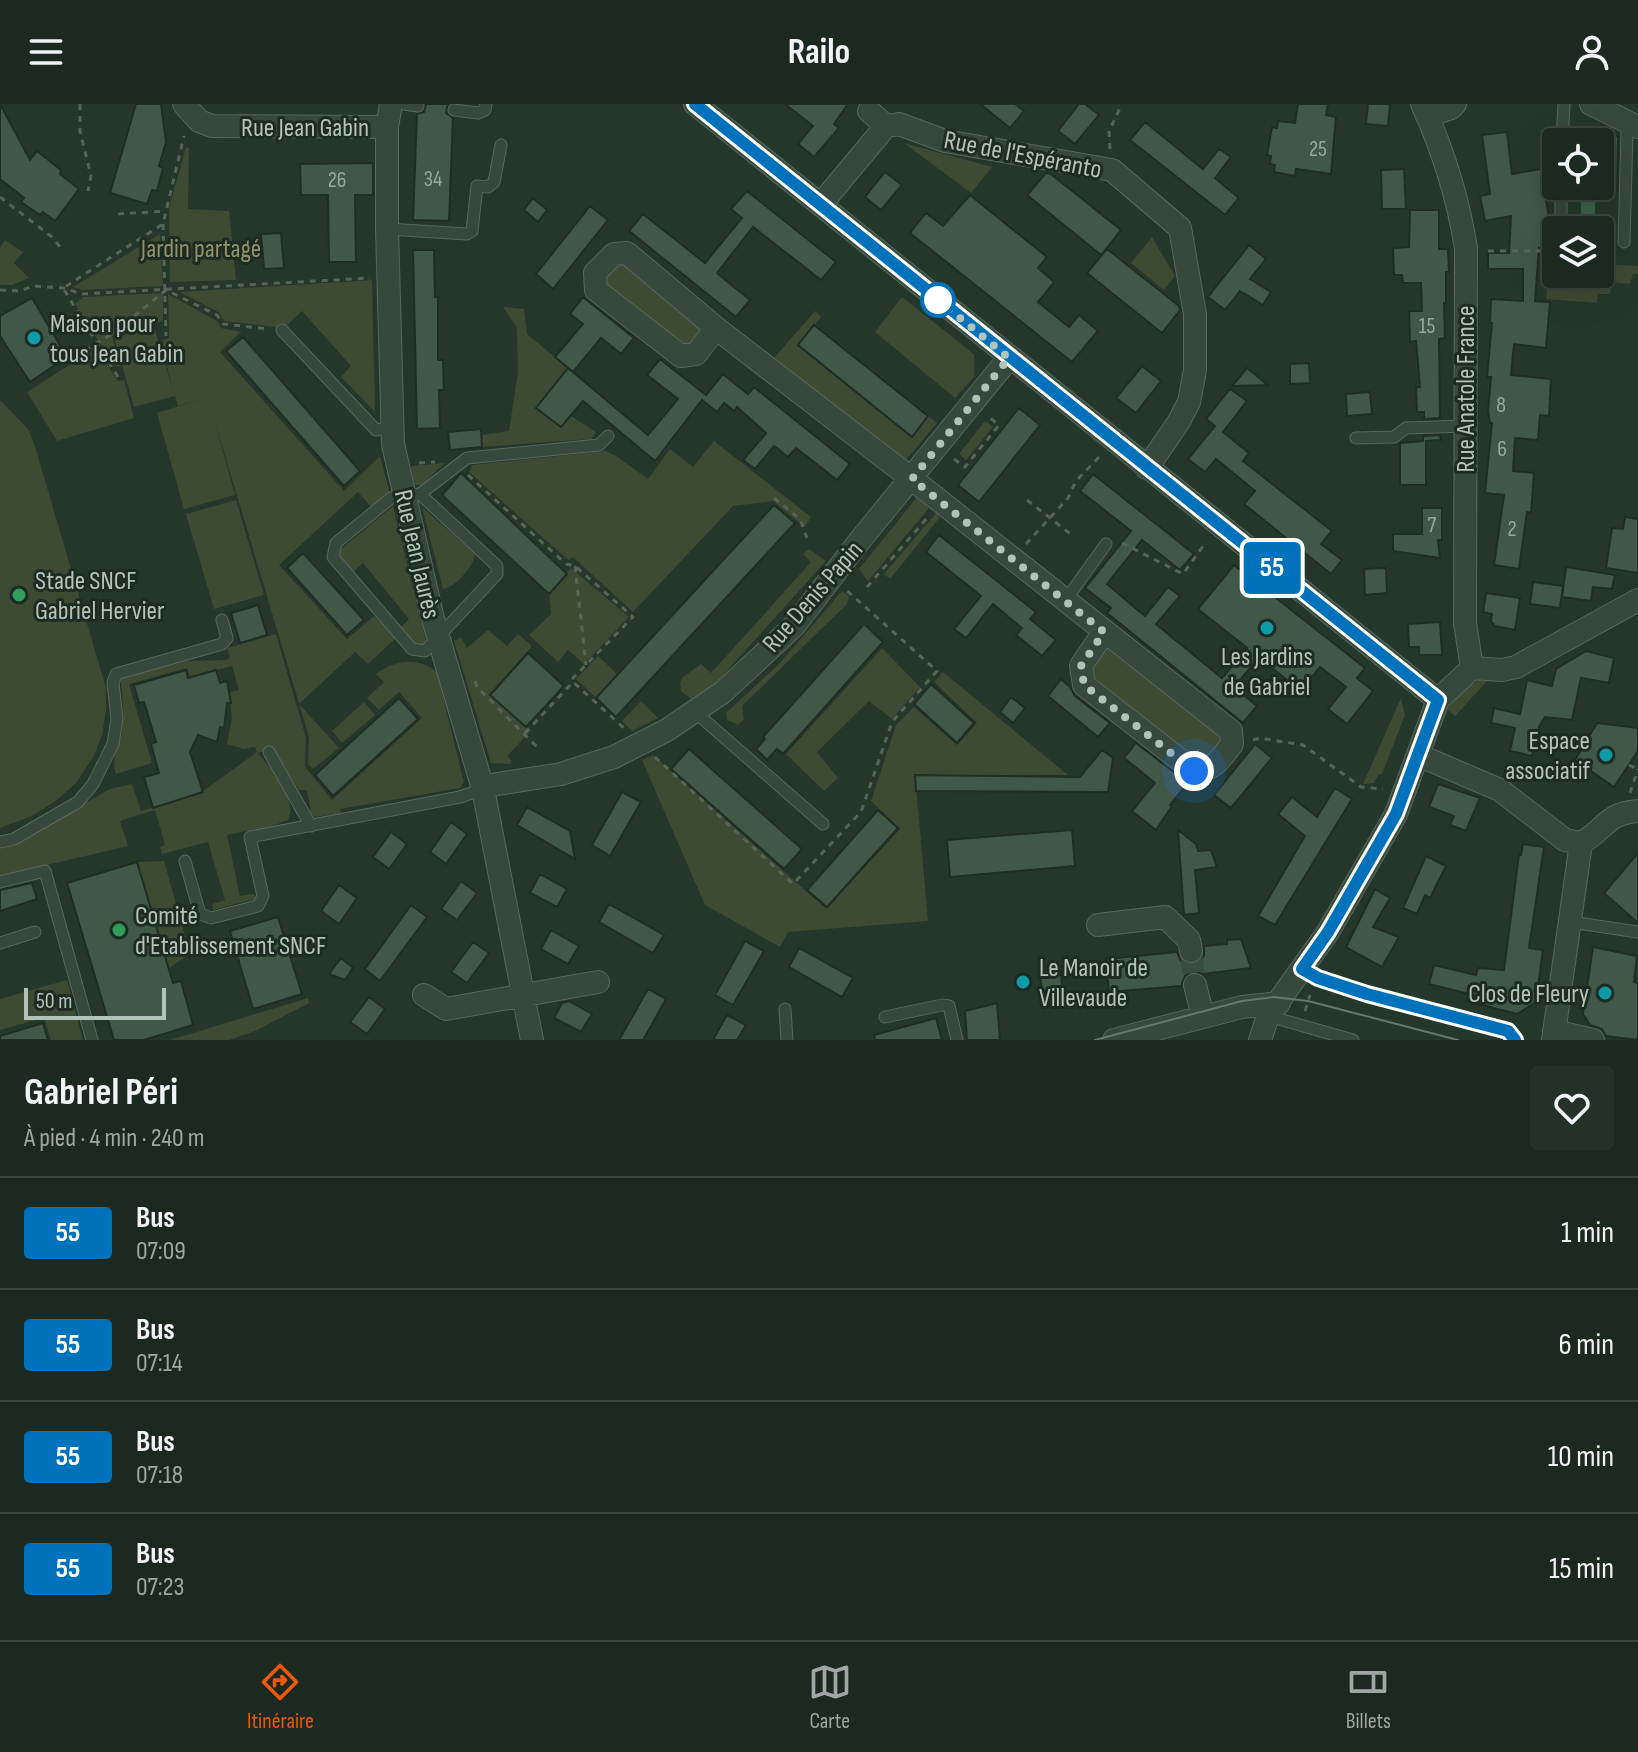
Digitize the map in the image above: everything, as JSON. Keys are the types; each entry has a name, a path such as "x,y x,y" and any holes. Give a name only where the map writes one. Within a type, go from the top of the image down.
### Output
{"street":[{"name":"Rue Jean Jaurès","path":"391,104 387,127 387,229 393,444 412,495 439,638 483,789 532,1040"},
{"path":"695,104 1438,700"},
{"name":"Rue Anatole France","path":"1455,104 1451,108 1425,110 1460,212 1466,248 1465,623 1472,668"},
{"path":"1591,104 1635,125"},
{"name":"Rue Jean Gabin","path":"189,110 212,126 387,127"},
{"path":"821,204 886,126 869,111"},
{"name":"Rue de l'Espéranto","path":"886,126 899,124 945,141 1112,170 1180,228 1195,314 1195,370 1189,402 1147,468"},
{"path":"716,328 696,354 681,356 596,290 595,273 614,254 627,253 716,328 1231,731 1232,744 1215,766 1206,771 1194,771 1084,685 1081,666 1104,632"},
{"name":"Rue Denis Papin","path":"483,789 491,785 561,774 614,757 636,739 694,711 723,692 794,626 1009,358"},
{"path":"1260,1040 1273,1009 1307,978 1328,932 1396,814 1438,700 1472,668 1502,670 1516,667 1638,600"},
{"path":"1418,755 1500,790 1565,840 1581,843 1592,837 1611,817 1634,808"},
{"path":"1581,843 1554,1035 1593,1040"},
{"path":"1098,925 1165,917 1189,940 1191,951"},
{"path":"424,995 446,1009 598,982"},
{"path":"1195,985 1203,1017"},
{"path":"1114,1040 1167,1032 1203,1017 1260,1004 1273,1009"}],"lane":[{"path":"404,104 418,106"},
{"path":"454,110 478,113 485,110 486,104"},
{"path":"1563,128 1564,104"},
{"path":"1624,242 1627,133 1635,125"},
{"path":"387,229 467,234 472,231 477,186 488,187 494,182 501,145"},
{"path":"282,330 376,430 392,427"},
{"path":"1356,438 1394,437 1406,428 1465,426"},
{"path":"412,495 497,566 497,574 425,651 412,649 333,557 336,543 391,498 412,495 467,458 599,445 608,436"},
{"path":"1065,601 1106,544"},
{"path":"0,842 14,839 78,802 93,784 113,744 117,719 113,683 116,674 222,644 227,638 222,620"},
{"path":"694,711 823,824"},
{"path":"269,752 311,826"},
{"path":"185,861 200,914 211,918 258,906 263,896 250,837 460,797 483,789"},
{"path":"0,882 45,871 92,1040"},
{"path":"1571,922 1638,932"},
{"path":"0,943 35,932"},
{"path":"1307,978 1318,978 1508,1031 1515,1040"},
{"path":"885,1017 949,1006 957,1040"},
{"path":"785,1009 787,1040"},
{"path":"1273,1009 1353,1040"}],"path":[{"path":"80,104 80,131 91,176 88,191"},
{"path":"1112,170 1109,131 1122,104"},
{"path":"166,336 163,224 189,110"},
{"path":"0,197 52,237 61,248"},
{"path":"118,214 166,211"},
{"path":"63,288 163,224"},
{"path":"1486,251 1542,251"},
{"path":"0,290 20,291 33,286 63,288 82,294 376,278"},
{"path":"63,288 118,377"},
{"path":"166,290 217,315 223,324 282,330"},
{"path":"75,357 97,344 166,290"},
{"path":"948,455 965,467 999,425 981,411"},
{"path":"1012,559 1068,498 1076,481 1100,456 1108,455"},
{"path":"457,465 566,564 575,566 633,617 524,734"},
{"path":"774,498 800,519 807,538"},
{"path":"1027,500 1073,536"},
{"path":"867,587 941,502"},
{"path":"1106,544 1120,542 1183,574 1219,526"},
{"path":"575,566 586,665"},
{"path":"573,682 793,884 861,812 892,722 937,671 832,577"},
{"path":"472,674 477,687 538,748"},
{"path":"1232,744 1260,738 1303,745 1361,787 1383,789"},
{"path":"1629,765 1638,769 1630,792 1634,808"},
{"path":"1302,1019 1307,978"}],"green space":[{"path":"904,143 992,167 971,193"},
{"name":"Jardin partagé","path":"186,147 189,148 188,209 229,211 236,280 170,282 169,208"},
{"path":"160,234 163,286 83,290 73,287"},
{"path":"1152,237 1175,276 1164,290 1131,263"},
{"path":"5,240 23,252 14,263 29,278 12,285 0,285 0,248"},
{"path":"1614,256 1615,265 1638,266 1638,274 1633,274 1630,284 1614,282"},
{"path":"619,258 701,326 701,335 693,345 683,349 601,287 601,276"},
{"path":"372,280 375,412 341,377 351,366 302,311 284,328 224,321 218,312 180,292"},
{"path":"1547,288 1611,288 1610,294 1598,294 1597,303 1546,299"},
{"path":"163,293 163,321 112,336 120,366 115,366 75,304 83,297"},
{"path":"168,294 217,321 221,328 241,332 220,352 344,491 380,456 390,494 372,508 358,492 279,565 347,639 374,616 396,638 368,664 355,652 299,704 215,422 235,495 184,509 157,413 208,397 178,406 175,396 134,407 114,337 154,327 174,393 160,341 169,338"},
{"path":"902,297 974,354 974,377 955,398 875,332"},
{"path":"503,307 524,309 527,334 568,368 537,408 561,427 571,416 596,432 591,439 482,447 481,435 509,431 518,372 517,328"},
{"path":"815,311 821,317 798,345 912,436 928,416 937,423 907,459 899,458 774,358"},
{"path":"96,348 118,381 124,380 134,418 57,441 27,392"},
{"path":"0,400 28,429 34,443 106,688 106,710 102,735 94,756 76,783 32,816 0,828"},
{"path":"985,421 993,427 966,460 959,454"},
{"path":"714,441 811,517 805,527 773,501 733,506 633,612 573,557 568,560 469,472 472,465 606,451 648,479 670,449 693,467"},
{"path":"445,463 422,485 414,485 411,466"},
{"path":"917,497 929,508 868,581 859,569"},
{"path":"236,500 264,595 214,609 186,514"},
{"path":"393,506 427,645 415,646 399,629 409,619 363,563 352,573 336,553"},
{"path":"422,507 475,554 464,575 443,589"},
{"path":"936,513 940,517 890,579 884,574"},
{"path":"809,549 826,561 717,682 691,699 681,691 683,677 701,664 711,673 811,562 803,554"},
{"path":"571,568 629,617 584,664 568,650 558,662 529,635 551,614 549,594"},
{"path":"842,591 849,595 847,604 742,706 744,719 738,725 727,720 726,713 779,664"},
{"path":"488,630 507,646 518,634 532,646 490,694 531,731 507,756 512,761 510,764 491,763 454,641 461,637 467,648"},
{"path":"276,634 306,738 305,767 332,800 422,718 399,692 379,710 367,698 384,682 376,674 406,662 422,664 437,672 464,782 460,788 340,809 341,813 315,817 311,813 307,790 299,790 273,748 258,753 287,794 290,803 288,820 227,835 240,896 254,894 255,899 213,910 212,904 225,900 208,842 162,854 160,847 165,845 155,810 120,821 128,846 0,876 0,846 15,843 110,789 132,784 141,811 202,792 257,752 255,747 244,749 227,744 232,719 229,692 239,690 232,666 190,677 187,668 129,684 152,763 116,774 114,759 123,723 120,678 187,661 226,660 230,658 227,648"},
{"path":"882,648 920,687 892,719 869,701 817,752 838,778 824,791 786,754"},
{"path":"1102,648 1113,649 1221,736 1223,744 1197,764 1096,684 1091,666"},
{"path":"598,656 617,674 596,698 576,679"},
{"path":"943,672 1068,775 915,775 928,921 788,932 780,947 705,905 642,760 653,755 826,909 900,829 871,801 896,725 914,707 957,745 977,723 934,682"},
{"path":"1484,677 1488,680 1455,716 1447,709 1463,690"},
{"path":"1401,698 1405,715 1382,774 1374,783 1363,784"},
{"path":"641,701 658,718 632,731 622,721"},
{"path":"364,702 375,715 342,743 332,731"},
{"path":"299,704 339,748 313,769 308,764 309,737"},
{"path":"164,861 190,954 169,968 137,862"},
{"path":"67,980 83,1040 51,1040 44,1018 0,1030 0,999"},
{"path":"308,998 309,1003 255,1031 229,1040 170,1040"}],"shaded area":[{"path":"1581,200 1595,200 1595,216 1581,216"}],"building":[{"path":"0,104 30,160 37,151 79,189 55,221 21,202 24,198 0,179"},
{"path":"136,104 161,104 166,142 159,166 163,168 157,191 152,190 147,204 110,193"},
{"path":"426,104 448,104 446,113 453,118 449,221 413,220 417,114 424,112"},
{"path":"785,104 848,104 834,124 839,128 814,157 798,144 813,126"},
{"path":"980,104 1015,104 1024,111 1010,128"},
{"path":"1079,104 1085,104 1099,115 1075,144 1058,131"},
{"path":"1298,104 1328,104 1326,115 1336,117 1331,174 1296,169 1295,176 1274,172 1275,165 1270,164 1271,156 1267,155 1272,127 1277,128 1278,121 1295,123"},
{"path":"1368,104 1390,104 1388,126 1366,124"},
{"path":"1145,122 1203,169 1219,149 1231,157 1215,178 1239,198 1225,215 1130,140"},
{"path":"1507,132 1512,174 1541,169 1542,200 1546,200 1549,216 1542,216 1542,248 1539,248 1535,301 1550,302 1546,348 1514,344 1511,375 1551,379 1549,416 1540,415 1538,440 1515,438 1513,471 1534,473 1531,513 1527,512 1519,569 1494,565 1504,495 1485,493 1492,423 1488,411 1491,377 1487,377 1491,299 1523,301 1523,269 1488,269 1488,253 1509,253 1511,216 1485,221 1480,196 1490,194 1482,135"},
{"path":"1614,136 1618,136 1617,191 1614,191"},
{"path":"373,163 373,195 355,195 356,262 329,262 328,195 301,195 300,164"},
{"path":"1404,169 1406,209 1382,209 1381,170"},
{"path":"885,172 902,185 881,210 865,197"},
{"path":"1046,173 1121,230 1101,255 1027,195"},
{"path":"747,191 836,262 821,280 753,227 717,273 750,300 736,317 629,231 643,214 705,263 742,218 731,209"},
{"path":"970,195 1047,257 1038,268 1054,282 1038,302 1069,327 1079,315 1098,331 1072,362 910,233 926,213 943,226"},
{"path":"533,198 547,210 538,222 524,210"},
{"path":"590,206 608,220 553,289 536,274"},
{"path":"1410,210 1439,210 1439,249 1448,249 1445,338 1439,339 1440,418 1424,419 1424,412 1417,412 1416,387 1420,387 1416,341 1410,342 1409,311 1422,311 1421,283 1403,283 1402,275 1394,275 1393,248 1409,247"},
{"path":"281,233 284,268 264,269 261,234"},
{"path":"1249,245 1266,259 1250,279 1271,292 1263,305 1240,291 1225,310 1208,297"},
{"path":"1107,249 1179,306 1180,310 1162,333 1087,273"},
{"path":"413,250 434,250 438,360 443,360 444,390 439,390 440,428 417,429"},
{"path":"583,297 634,338 621,354 601,338 573,372 555,357 583,324 570,314"},
{"name":"Maison pour tous Jean Gabin","path":"32,298 67,357 30,382 0,336 0,316"},
{"path":"814,325 928,416 912,437 798,345"},
{"path":"243,337 360,471 344,486 226,351"},
{"path":"660,359 706,395 723,374 748,394 754,387 850,464 837,480 796,448 788,457 774,446 755,469 743,460 766,433 737,407 734,411 724,403 717,412 702,400 655,461 583,401 561,427 536,408 568,368 648,435 678,399 647,375"},
{"path":"1309,363 1310,383 1290,384 1290,364"},
{"path":"1142,366 1161,381 1136,413 1116,398"},
{"path":"1247,368 1268,385 1232,386"},
{"path":"1230,389 1247,401 1223,432 1249,453 1243,461 1332,531 1321,544 1342,560 1331,574 1244,504 1255,491 1216,459 1205,472 1188,459 1215,426 1206,419"},
{"path":"1370,392 1372,414 1347,416 1346,394"},
{"path":"1019,408 1040,425 979,502 958,485"},
{"path":"481,429 482,447 450,450 448,432"},
{"path":"1440,435 1441,440 1426,441 1426,485 1400,485 1400,443 1423,441 1423,436"},
{"path":"461,473 567,574 549,594 442,495"},
{"path":"1093,474 1194,554 1180,570 1142,540 1107,584 1145,616 1168,587 1180,596 1156,624 1222,678 1247,648 1198,609 1234,565 1365,668 1357,678 1373,691 1347,724 1328,709 1346,687 1320,667 1301,691 1259,658 1234,687 1257,706 1243,723 1107,613 1111,608 1085,588 1131,531 1080,491"},
{"path":"774,505 795,523 616,717 596,698"},
{"path":"1422,508 1442,508 1442,540 1438,540 1440,558 1393,551 1393,534 1422,534"},
{"path":"1625,517 1638,519 1638,573 1606,568 1612,528 1623,529"},
{"path":"939,535 1036,612 1030,619 1056,640 1042,656 1016,635 1022,628 993,604 966,638 954,629 981,596 926,552"},
{"path":"303,553 364,620 347,635 287,568"},
{"path":"1566,567 1615,575 1612,589 1593,587 1591,601 1562,597"},
{"path":"1386,568 1387,593 1365,595 1364,569"},
{"path":"1533,582 1563,586 1560,608 1530,604"},
{"path":"1486,593 1520,598 1515,630 1495,626 1491,621 1492,614 1483,612"},
{"path":"258,605 267,635 240,643 231,613"},
{"path":"1440,622 1442,655 1419,655 1419,647 1409,647 1408,624"},
{"path":"864,624 883,642 783,754 777,749 767,760 756,749 765,739 763,737"},
{"path":"1586,651 1614,658 1609,683 1581,678 1572,720 1545,717 1539,727 1532,756 1510,751 1515,728 1491,723 1494,708 1520,714 1527,680 1552,686 1556,669"},
{"path":"528,653 564,686 526,727 490,695"},
{"path":"186,670 188,678 216,670 220,683 227,681 231,703 227,703 224,728 220,727 217,742 198,735 190,752 203,792 153,808 144,777 159,773 151,744 156,742 144,702 139,703 134,685"},
{"path":"1061,679 1075,696 1110,723 1098,737 1048,696"},
{"path":"931,684 974,723 957,743 914,704"},
{"path":"1011,697 1025,708 1013,723 1000,712"},
{"path":"399,698 418,719 333,796 315,775"},
{"name":"Espace associatif","path":"1597,723 1638,728 1638,751 1614,787 1575,760"},
{"path":"1136,743 1188,783 1170,805 1156,830 1132,811 1155,783 1124,758"},
{"path":"1255,744 1272,758 1231,808 1214,795"},
{"path":"689,749 802,849 784,869 671,769"},
{"path":"1102,750 1113,758 1108,792 916,791 915,775 1080,777"},
{"path":"1438,784 1480,798 1466,831 1450,825 1454,816 1429,807"},
{"path":"1335,788 1352,799 1275,925 1258,916 1305,836 1278,814 1292,797 1317,817"},
{"path":"622,792 641,802 610,856 592,845"},
{"path":"527,807 570,831 575,859 517,825"},
{"path":"878,810 898,828 827,907 807,890"},
{"path":"451,822 467,834 446,864 430,852"},
{"path":"1072,830 1075,866 950,877 947,840"},
{"path":"1178,830 1196,844 1198,851 1211,850 1217,867 1195,870 1199,913 1184,915"},
{"path":"391,832 407,844 389,869 373,857"},
{"path":"1523,844 1544,847 1529,948 1543,950 1536,1002 1517,1014 1467,1001 1469,994 1429,984 1434,965 1476,975 1478,968 1504,970 1519,854"},
{"path":"1638,853 1638,923 1604,893"},
{"path":"1426,856 1446,866 1430,898 1425,895 1417,914 1403,908"},
{"path":"137,862 173,983 181,981 193,1025 144,1040 114,1040 67,883"},
{"path":"540,874 567,889 557,907 530,893"},
{"path":"461,881 477,893 457,920 441,909"},
{"path":"32,883 37,899 0,911 0,890"},
{"path":"339,885 357,898 339,924 321,911"},
{"path":"1375,889 1390,898 1373,927 1399,937 1382,967 1346,947"},
{"path":"609,904 664,935 653,953 599,922"},
{"path":"411,905 427,917 380,981 365,969"},
{"path":"278,917 302,994 253,1009 230,931"},
{"path":"551,930 579,946 568,964 541,949"},
{"path":"1241,939 1251,968 1203,974 1192,971 1185,976 1181,986 1109,992 1106,959 1177,952 1181,961 1193,965 1204,956 1204,946"},
{"path":"745,941 764,951 733,1005 715,995"},
{"path":"473,942 489,953 467,983 451,972"},
{"name":"Clos de Fleury","path":"1593,947 1637,956 1634,982 1638,983 1638,1040 1606,1036 1602,1029 1590,1025 1583,1014"},
{"path":"799,948 853,978 842,997 789,967"},
{"path":"341,958 353,968 345,980 329,974"},
{"path":"1061,975 1063,993 1043,995 1040,977"},
{"path":"648,989 666,999 651,1026 643,1040 619,1040"},
{"path":"369,997 385,1009 367,1034 350,1022"},
{"path":"569,1001 592,1014 581,1032 554,1018 562,1003"},
{"path":"997,1003 1000,1040 967,1040 965,1011"},
{"path":"727,1015 746,1025 737,1040 713,1040"},
{"path":"936,1018 942,1040 875,1040 874,1035"},
{"path":"43,1023 48,1040 0,1040 0,1036"}],"tunnel":[{"path":"1191,951 1195,985"}],"tram line":[{"path":"1095,1040 1242,1001 1274,997 1308,1001 1458,1040"}],"bus line":[{"name":"55","path":"695,104 1438,700 1396,814 1328,932 1302,969 1318,978 1367,994 1508,1031 1515,1040"}],"place":[{"name":"Maison pour tous Jean Gabin","path":"34,338"},
{"name":"Stade SNCF Gabriel Hervier","path":"19,595"},
{"name":"Les Jardins de Gabriel","path":"1267,628"},
{"name":"Espace associatif","path":"1606,755"},
{"name":"Comité d'Etablissement SNCF","path":"119,930"},
{"name":"Le Manoir de Villevaude","path":"1023,982"},
{"name":"Clos de Fleury","path":"1605,993"}],"route":[{"path":"938,300 1009,358 912,479 1104,632 1081,666 1084,685 1194,771"}]}
